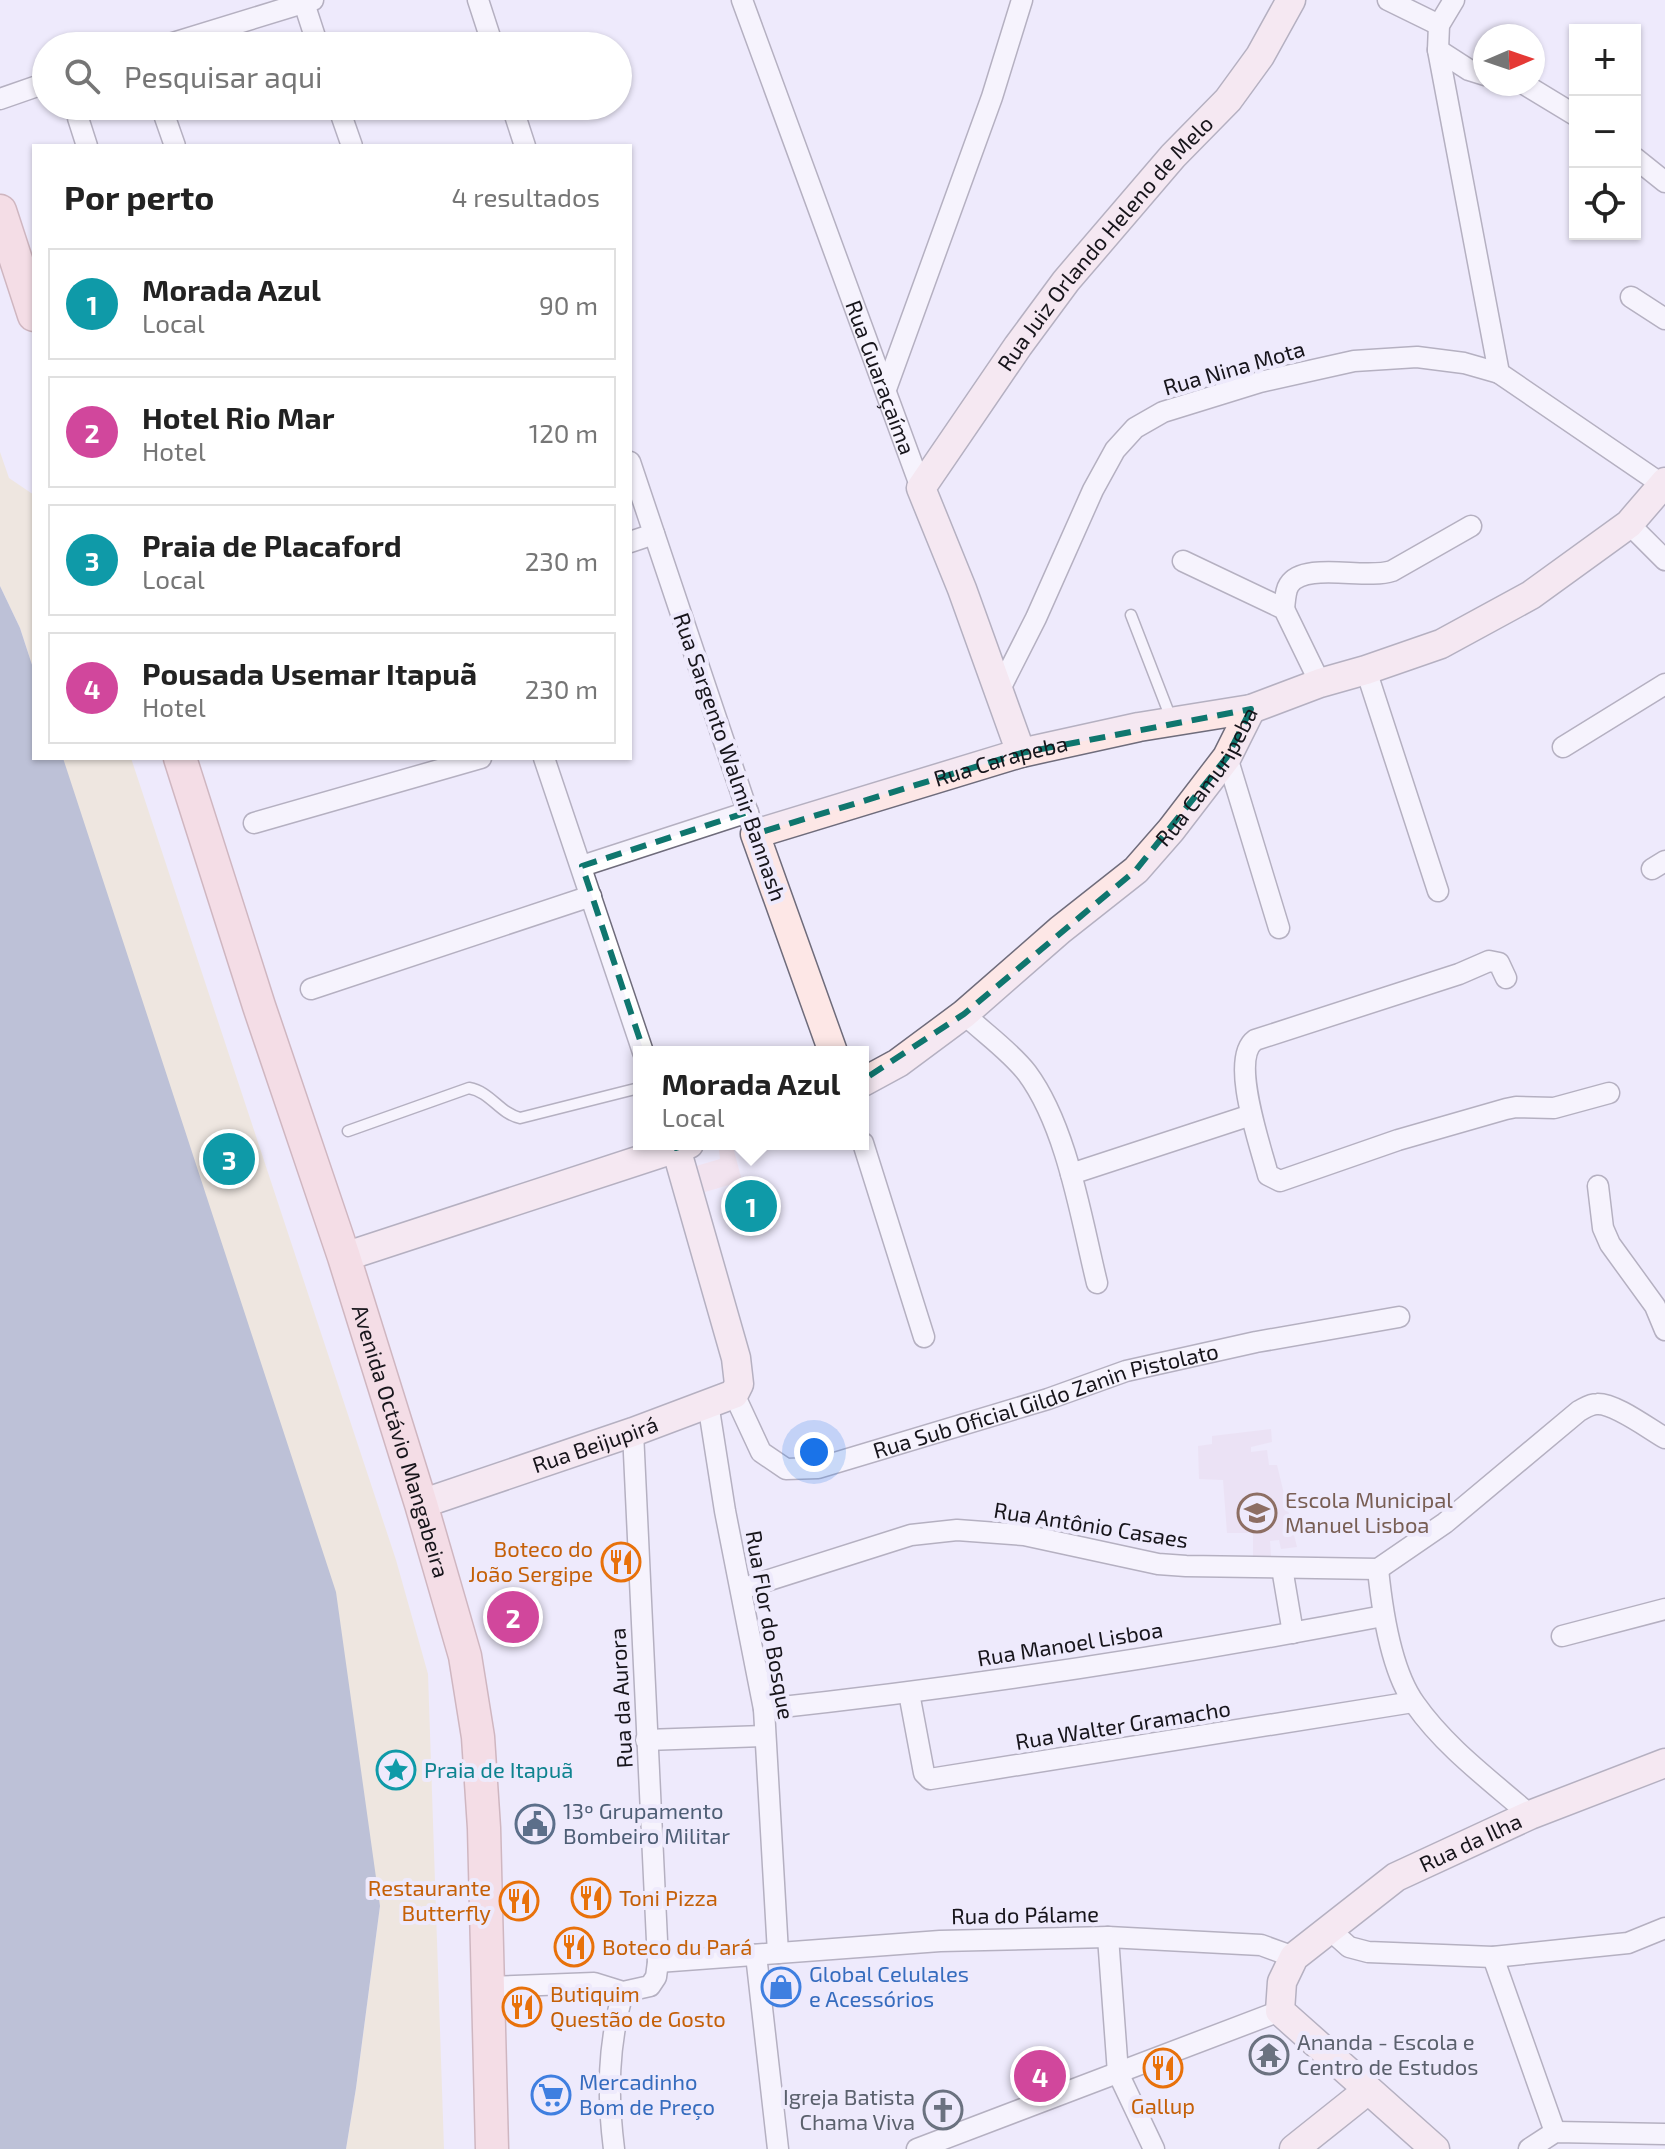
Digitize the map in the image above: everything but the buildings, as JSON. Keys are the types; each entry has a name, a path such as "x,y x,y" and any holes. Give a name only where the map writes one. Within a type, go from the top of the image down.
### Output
{"main road":[{"name":"Rua Juiz Orlando Heleno de Melo","path":"921,488 1066,281 1173,156 1228,100 1260,56 1291,0"},
{"path":"0,211 32,309"},
{"name":"Rua Camuripeba","path":"869,1079 898,1063 964,1014 1060,930 1136,870 1227,757 1251,709 1441,644 1531,595 1629,524 1664,483"},
{"name":"Rua Guaraçaíma","path":"921,488 1000,689 1021,753"},
{"name":"Rua Carapeba","path":"752,823 1021,753 1251,709"},
{"name":"Avenida Octávio Mangabeira","path":"181,760 344,1257 465,1656 473,1695 484,1828 492,2149"},
{"name":"Rua Sargento Walmir Bannash","path":"752,823 831,1046"},
{"path":"344,1257 665,1150"},
{"path":"681,1150 736,1358 739,1384 721,1399"},
{"name":"Rua Beijupirá","path":"421,1504 721,1399"},
{"name":"Rua da Ilha","path":"1294,1957 1396,1877 1530,1815 1665,1763"},
{"path":"1294,1957 1282,1982 1280,2011 1435,2149"},
{"path":"489,2084 509,2149"},
{"path":"1294,2149 1368,2090"}],"street":[{"path":"478,0 488,32"},
{"name":"Rua Guaraçaíma","path":"742,0 921,488"},
{"path":"886,389 992,97 1022,0"},
{"path":"1388,0 1439,25"},
{"path":"1454,0 1439,25 1438,50 1499,373"},
{"path":"209,32 309,2 315,32"},
{"path":"1438,50 1473,71"},
{"path":"0,99 32,88"},
{"path":"1544,96 1569,111"},
{"path":"79,120 86,144"},
{"path":"166,120 174,144"},
{"path":"343,120 351,144"},
{"path":"517,120 524,144"},
{"path":"1641,163 1665,182"},
{"path":"1631,297 1665,319"},
{"name":"Rua Nina Mota","path":"1000,689 1036,618 1093,490 1115,450 1135,428 1163,412 1246,386 1354,361 1417,357 1464,363 1499,373 1664,483"},
{"name":"Rua Sargento Walmir Bannash","path":"632,468 752,823"},
{"path":"1629,524 1665,560"},
{"path":"1320,683 1284,609 1291,581 1300,575 1318,572 1379,576 1471,526"},
{"path":"632,541 654,534"},
{"path":"1183,561 1284,609"},
{"path":"1366,670 1438,891"},
{"path":"1563,747 1665,684"},
{"path":"1227,757 1279,928"},
{"path":"254,823 474,760"},
{"path":"545,760 641,1046"},
{"name":"Rua Carapeba","path":"582,866 752,823"},
{"path":"311,989 591,896"},
{"path":"1506,978 1495,961 1255,1040 1248,1045 1243,1061 1251,1115 1268,1175 1280,1181 1398,1140 1506,1109 1554,1108 1609,1093"},
{"path":"964,1014 1025,1071 1043,1097 1071,1174 1097,1283"},
{"path":"1071,1174 1251,1115"},
{"path":"865,1150 924,1337"},
{"path":"1598,1186 1603,1228 1610,1244 1655,1306 1665,1330"},
{"name":"Rua Sub Oficial Gildo Zanin Pistolato","path":"721,1399 761,1452 786,1469 818,1468 1048,1399 1126,1371 1256,1342 1399,1317"},
{"name":"Rua Flor do Bosque","path":"721,1399 741,1589 764,1709 778,1953"},
{"path":"1530,1815 1446,1741 1413,1702 1383,1616 1378,1569 1445,1523 1579,1411 1592,1404 1613,1407 1665,1438"},
{"name":"Rua da Aurora","path":"633,1432 658,1962"},
{"name":"Rua Antônio Casaes","path":"741,1589 911,1535 957,1530 1024,1535 1158,1564 1378,1569"},
{"path":"1282,1568 1293,1633"},
{"path":"1562,1636 1665,1609"},
{"name":"Rua Manoel Lisboa","path":"764,1709 909,1693 1383,1616"},
{"name":"Rua Walter Gramacho","path":"909,1693 924,1773 930,1779 1413,1702"},
{"path":"646,1740 765,1736"},
{"path":"1330,1930 1349,1947 1368,1952 1493,1957 1628,1943 1665,1928"},
{"path":"1108,1937 1118,2073 1154,2149"},
{"name":"Rua do Pálame","path":"658,1962 940,1941 1108,1937 1261,1945 1294,1957"},
{"path":"756,1955 778,2149"},
{"path":"1493,1957 1555,2132"},
{"path":"487,1987 594,1983 623,1992 650,1986 656,1977 658,1962"},
{"path":"614,2149 609,2082 613,2028 623,1992"},
{"path":"917,2149 1280,2011"},
{"path":"1529,2149 1555,2132 1665,2134"}],"lane":[{"path":"1131,615 1173,722"},
{"path":"348,1131 469,1088 482,1090 506,1112 520,1118 633,1090"}],"highlighted area":[{"path":"1251,709 1227,757 1136,870 964,1014 846,1091 676,1148 582,866 748,812 755,834 1021,753"}],"shaded area":[{"path":"719,1150 734,1150 742,1181 705,1192 693,1167 720,1159"},
{"path":"1271,1429 1272,1442 1251,1447 1251,1452 1267,1450 1269,1465 1277,1465 1297,1547 1281,1549 1279,1540 1270,1541 1271,1556 1253,1556 1253,1529 1248,1529 1248,1533 1227,1533 1223,1480 1199,1479 1198,1446 1212,1444 1212,1436"}],"sand":[{"path":"0,452 9,478 32,494 32,665 20,628 0,586"},
{"path":"64,760 132,760 396,1560 428,1674 444,2149 346,2149 380,1906"}],"water":[{"path":"0,586 20,628 32,665 32,760 64,760 336,1592 380,1906 346,2149 0,2149"}],"place":[{"name":"Praia de Placaford","path":"229,1159"},
{"name":"Morada Azul","path":"751,1206"},
{"name":"Escola Municipal Manuel Lisboa","path":"1257,1513"},
{"name":"Boteco do João Sergipe","path":"621,1562"},
{"name":"Hotel Rio Mar","path":"513,1617"},
{"name":"Praia de Itapuã","path":"396,1770"},
{"name":"13º Grupamento Bombeiro Militar","path":"535,1824"},
{"name":"Toni Pizza","path":"591,1898"},
{"name":"Restaurante Butterfly","path":"519,1901"},
{"name":"Boteco du Pará","path":"574,1947"},
{"name":"Global Celulales e Acessórios","path":"781,1987"},
{"name":"Butiquim Questão de Gosto","path":"522,2007"},
{"name":"Ananda - Escola e Centro de Estudos","path":"1269,2055"},
{"name":"Gallup","path":"1163,2068"},
{"name":"Pousada Usemar Itapuã","path":"1040,2076"},
{"name":"Mercadinho Bom de Preço","path":"551,2095"},
{"name":"Igreja Batista Chama Viva","path":"943,2110"}]}
